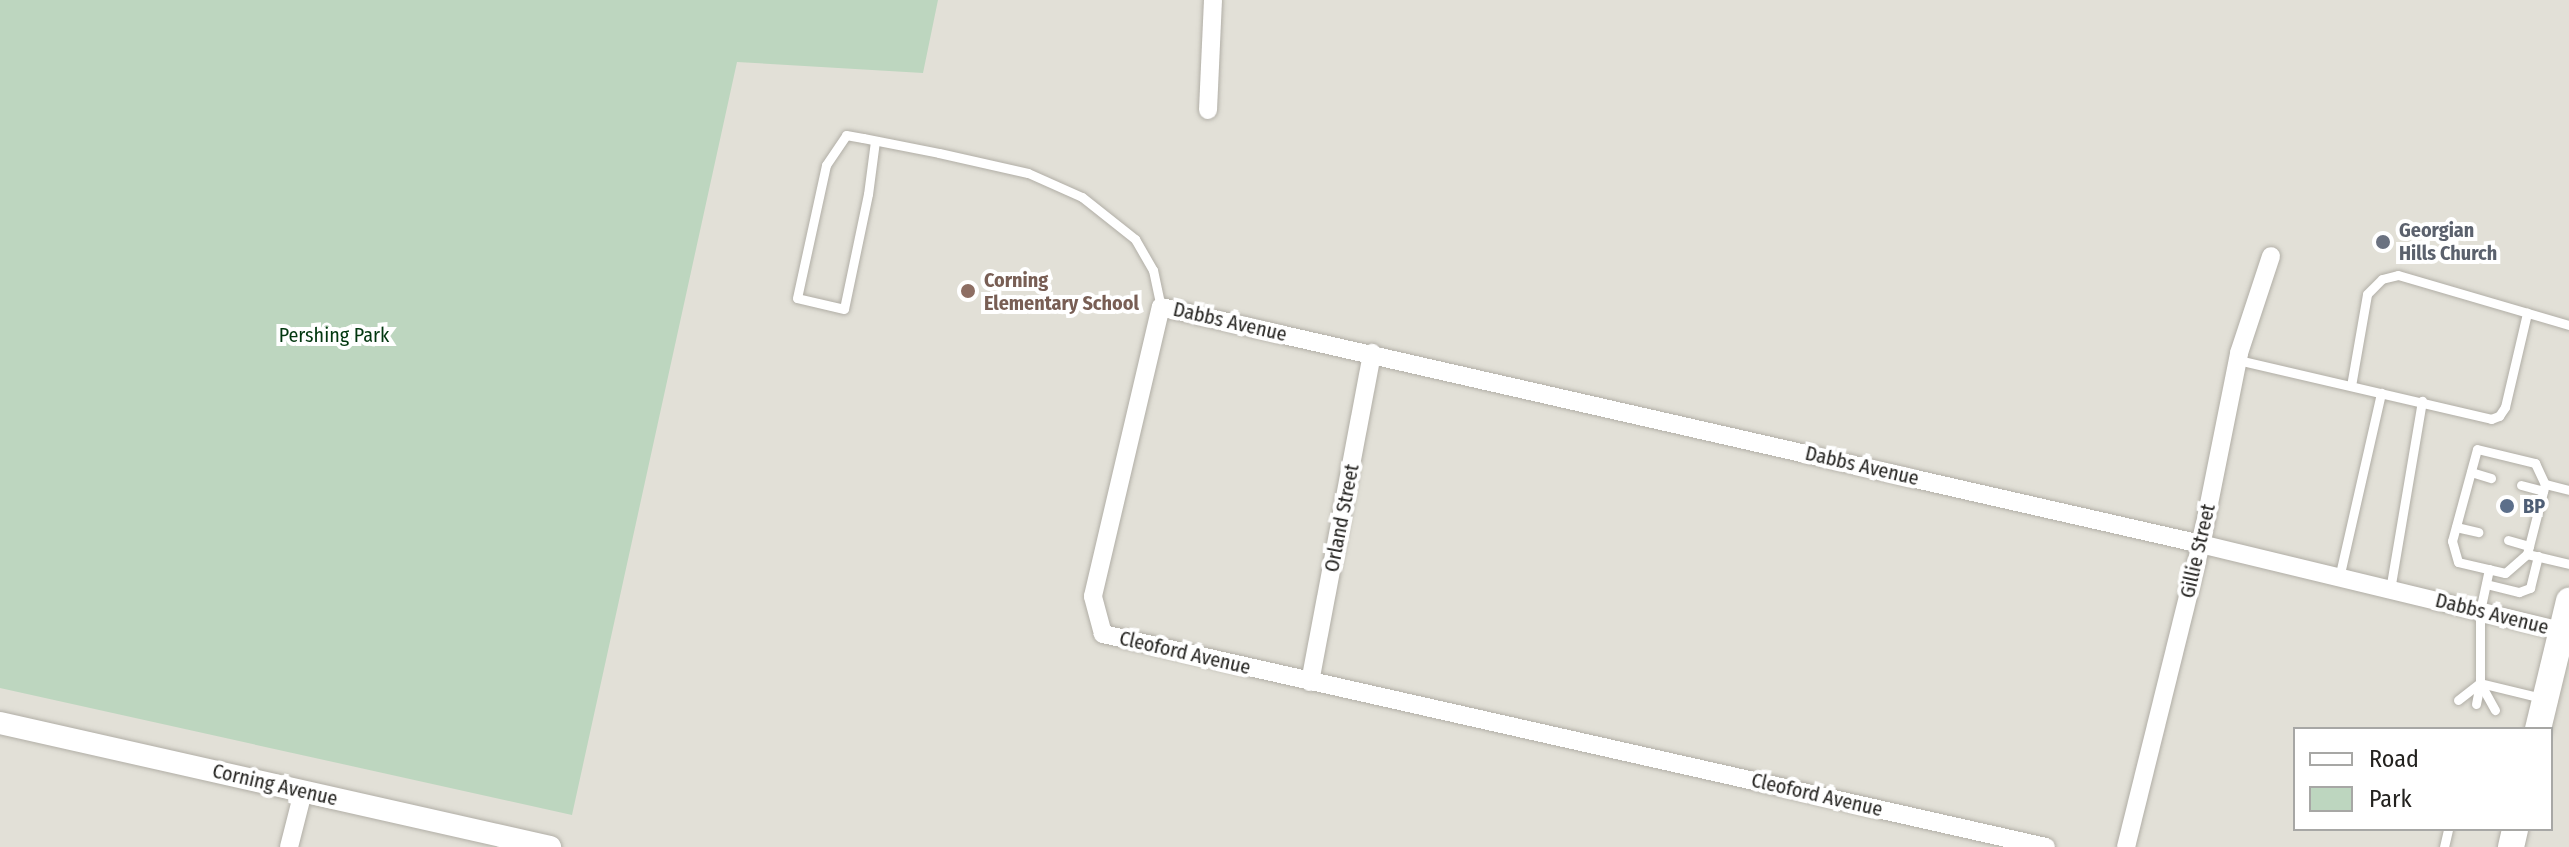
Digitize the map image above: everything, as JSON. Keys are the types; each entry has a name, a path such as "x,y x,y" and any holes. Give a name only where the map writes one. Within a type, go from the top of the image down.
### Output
{"main road":[{"path":"2539,727 2565,632 2569,601"}],"street":[{"path":"1208,110 1213,0"},
{"name":"Gillie Street","path":"2126,847 2201,544 2238,360 2271,256"},
{"name":"Dabbs Avenue","path":"1161,307 2201,544 2565,632"},
{"name":"Cleoford Avenue","path":"1161,307 1093,596 1103,634 2046,847"},
{"name":"Orland Street","path":"1310,682 1372,353"},
{"name":"Corning Avenue","path":"0,723 550,847"},
{"path":"289,847 303,792"}],"lane":[{"name":"Cleoford Avenue","path":"875,141 868,194 844,309 797,298 826,165 846,135 875,141 1028,173 1082,197 1135,239 1153,270 1161,307"},
{"path":"2351,386 2367,294 2382,279 2398,275 2569,325"},
{"path":"2238,360 2491,419 2499,416 2505,407 2527,313"},
{"path":"2339,578 2381,393"},
{"path":"2390,590 2422,401"},
{"path":"2477,449 2535,463 2544,487 2528,550 2505,573 2458,562 2452,541 2471,472 2477,449"},
{"path":"2471,472 2491,478"},
{"path":"2521,485 2569,490"},
{"path":"2456,527 2478,532"},
{"path":"2508,540 2538,556 2569,564"},
{"path":"2486,584 2519,592 2530,588 2538,556"},
{"path":"2476,704 2480,683 2480,611 2489,569"},
{"path":"2480,683 2546,699"},
{"path":"2458,700 2480,683"},
{"path":"2480,683 2495,710"}],"green space":[{"name":"Pershing Park","path":"0,0 938,0 923,73 737,62 572,815 0,688"}],"place":[{"name":"Georgian Hills Church","path":"2383,242"},
{"name":"Corning Elementary School","path":"968,291"},
{"name":"BP","path":"2507,506"}]}
